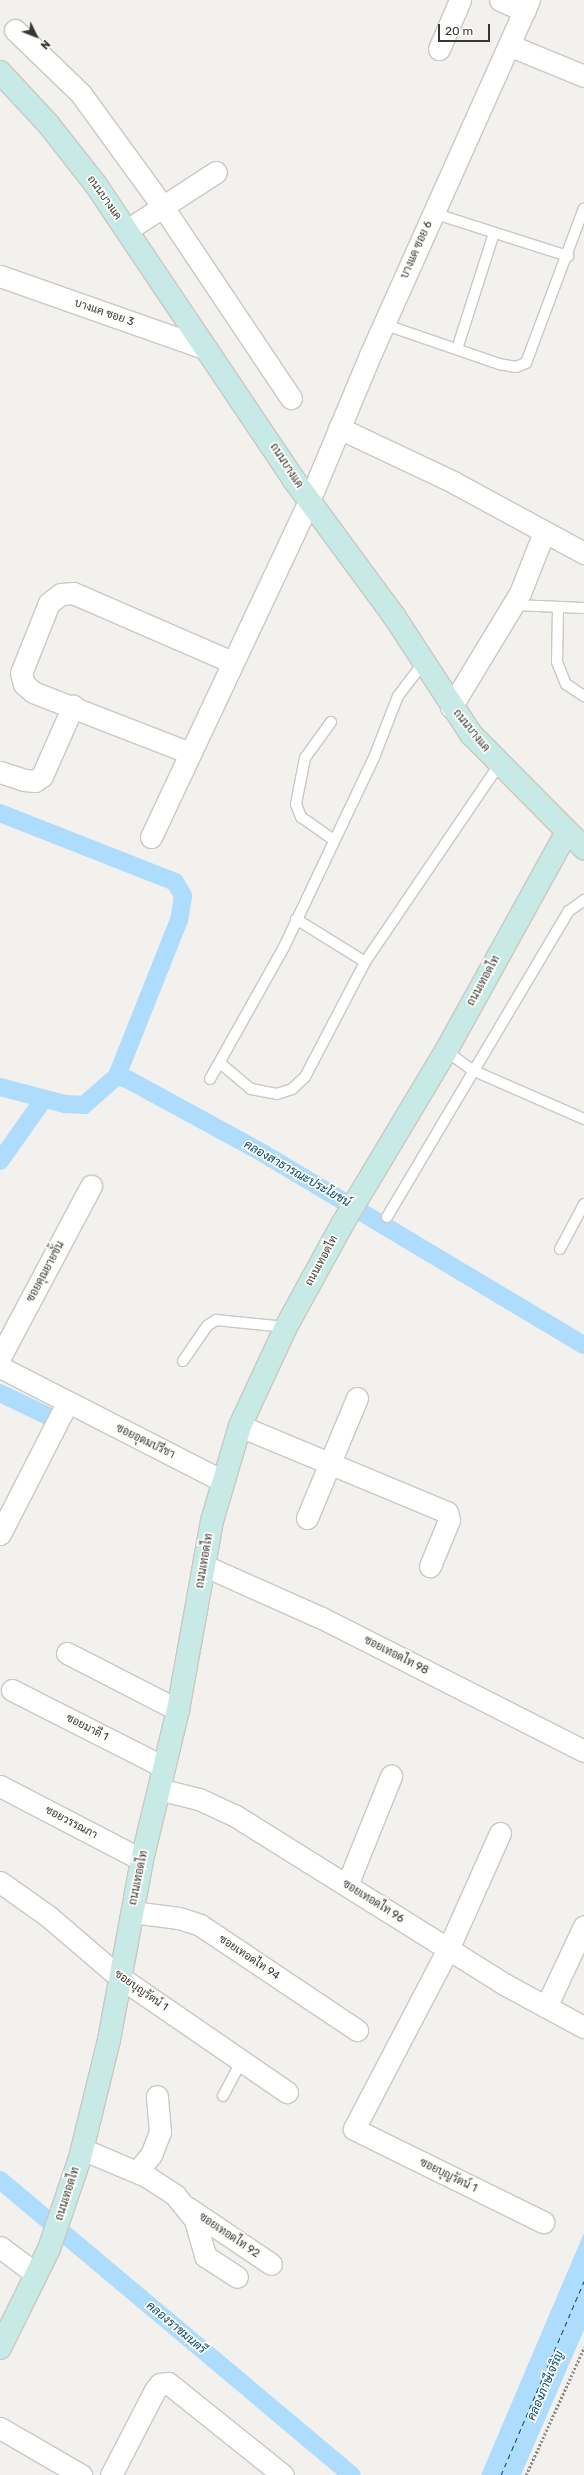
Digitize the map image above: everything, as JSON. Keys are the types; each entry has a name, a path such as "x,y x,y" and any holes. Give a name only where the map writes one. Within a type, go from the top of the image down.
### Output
{"main road":[{"name":"ถนนบางแค","path":"0,72 50,125 127,230 308,501 424,662 451,707 499,765 566,834 584,848"},
{"name":"ถนนเทอดไท","path":"0,2348 48,2249 62,2216 82,2149 109,2040 118,1976 162,1766 178,1710 205,1566 223,1481 240,1426 286,1327 343,1223 446,1051 566,834"}],"street":[{"path":"439,49 460,0"},
{"path":"500,0 527,6"},
{"name":"บางแค ซอย 6","path":"151,837 308,501 383,324 511,46 527,6"},
{"path":"15,30 81,94 163,207 291,398"},
{"path":"511,46 584,76"},
{"path":"127,230 216,172"},
{"name":"บางแค ซอย 3","path":"0,276 207,349"},
{"path":"339,428 453,482 584,553"},
{"path":"451,707 514,605 544,532"},
{"path":"190,753 74,706 33,692 24,684 20,673 49,602 61,594 73,593 232,662"},
{"path":"0,772 24,780 35,781 42,776 74,706"},
{"name":"ซอยคุณยายชั้น","path":"0,1357 91,1186"},
{"name":"ซอยอุดมปรีชา","path":"0,1367 67,1403 223,1481"},
{"path":"307,1518 332,1462 357,1398"},
{"path":"0,1534 67,1403"},
{"path":"240,1426 332,1462 447,1512 449,1520 430,1566"},
{"name":"ซอยเทอดไท 98","path":"205,1566 322,1618 584,1751"},
{"path":"67,1654 178,1710"},
{"name":"ซอยมาดี 1","path":"12,1690 162,1766"},
{"path":"347,1885 391,1776"},
{"name":"ซอยวรรณภา","path":"0,1786 142,1860"},
{"name":"ซอยเทอดไท 96","path":"158,1789 199,1799 234,1814 448,1949 546,2007 584,2027"},
{"path":"448,1949 500,1833"},
{"name":"ซอยบุญรัตน์ 1","path":"0,1882 48,1916 118,1976 287,2092"},
{"name":"ซอยเทอดไท 94","path":"132,1912 179,1918 200,1925 357,2030"},
{"path":"546,2007 584,1926"},
{"name":"ซอยบุญรัตน์ 1","path":"448,1949 354,2130 543,2222"},
{"path":"137,2172 151,2155 160,2132 157,2096"},
{"name":"ซอยเทอดไท 92","path":"82,2149 137,2172 175,2195 187,2208 195,2220 205,2256 238,2277"},
{"name":"ซอยเทอดไท 92","path":"187,2208 272,2264"},
{"path":"0,2247 36,2274"},
{"path":"111,2475 155,2390 160,2384 168,2383 283,2475"},
{"path":"0,2428 81,2475"}],"lane":[{"path":"383,324 499,364 516,367 526,363 568,256 584,208"},
{"path":"433,213 568,256"},
{"path":"457,349 494,233"},
{"path":"514,605 558,610 584,608"},
{"path":"558,610 557,662 566,684 584,696"},
{"path":"210,1079 254,1006 296,919 332,839 375,755 398,696 424,662"},
{"path":"331,722 305,758 296,804 301,817 332,839"},
{"path":"220,1063 251,1089 277,1094 292,1089 305,1077 365,962 499,765"},
{"path":"387,1218 472,1070 568,911 584,900"},
{"path":"296,919 365,962"},
{"path":"446,1051 472,1070 584,1119"},
{"path":"560,1248 584,1204"},
{"path":"184,1361 207,1326 216,1320 286,1327"},
{"path":"223,2096 242,2060"}],"path":[{"path":"526,2475 584,2348"}],"water":[{"name":"คลองภาษีเจริญ","path":"584,2233 584,2330 521,2475 481,2475"}],"waterway":[{"path":"0,813 175,882 183,896 179,920 117,1076"},
{"name":"คลองสาธารณะประโยชน์","path":"0,1087 65,1104 84,1105 117,1076 129,1080 261,1152 584,1345"},
{"path":"0,1161 43,1100"},
{"path":"0,1393 48,1416"},
{"name":"คลองราชมนตรี","path":"0,2180 352,2475"}],"ferry route":[{"path":"501,2475 584,2281"}]}
